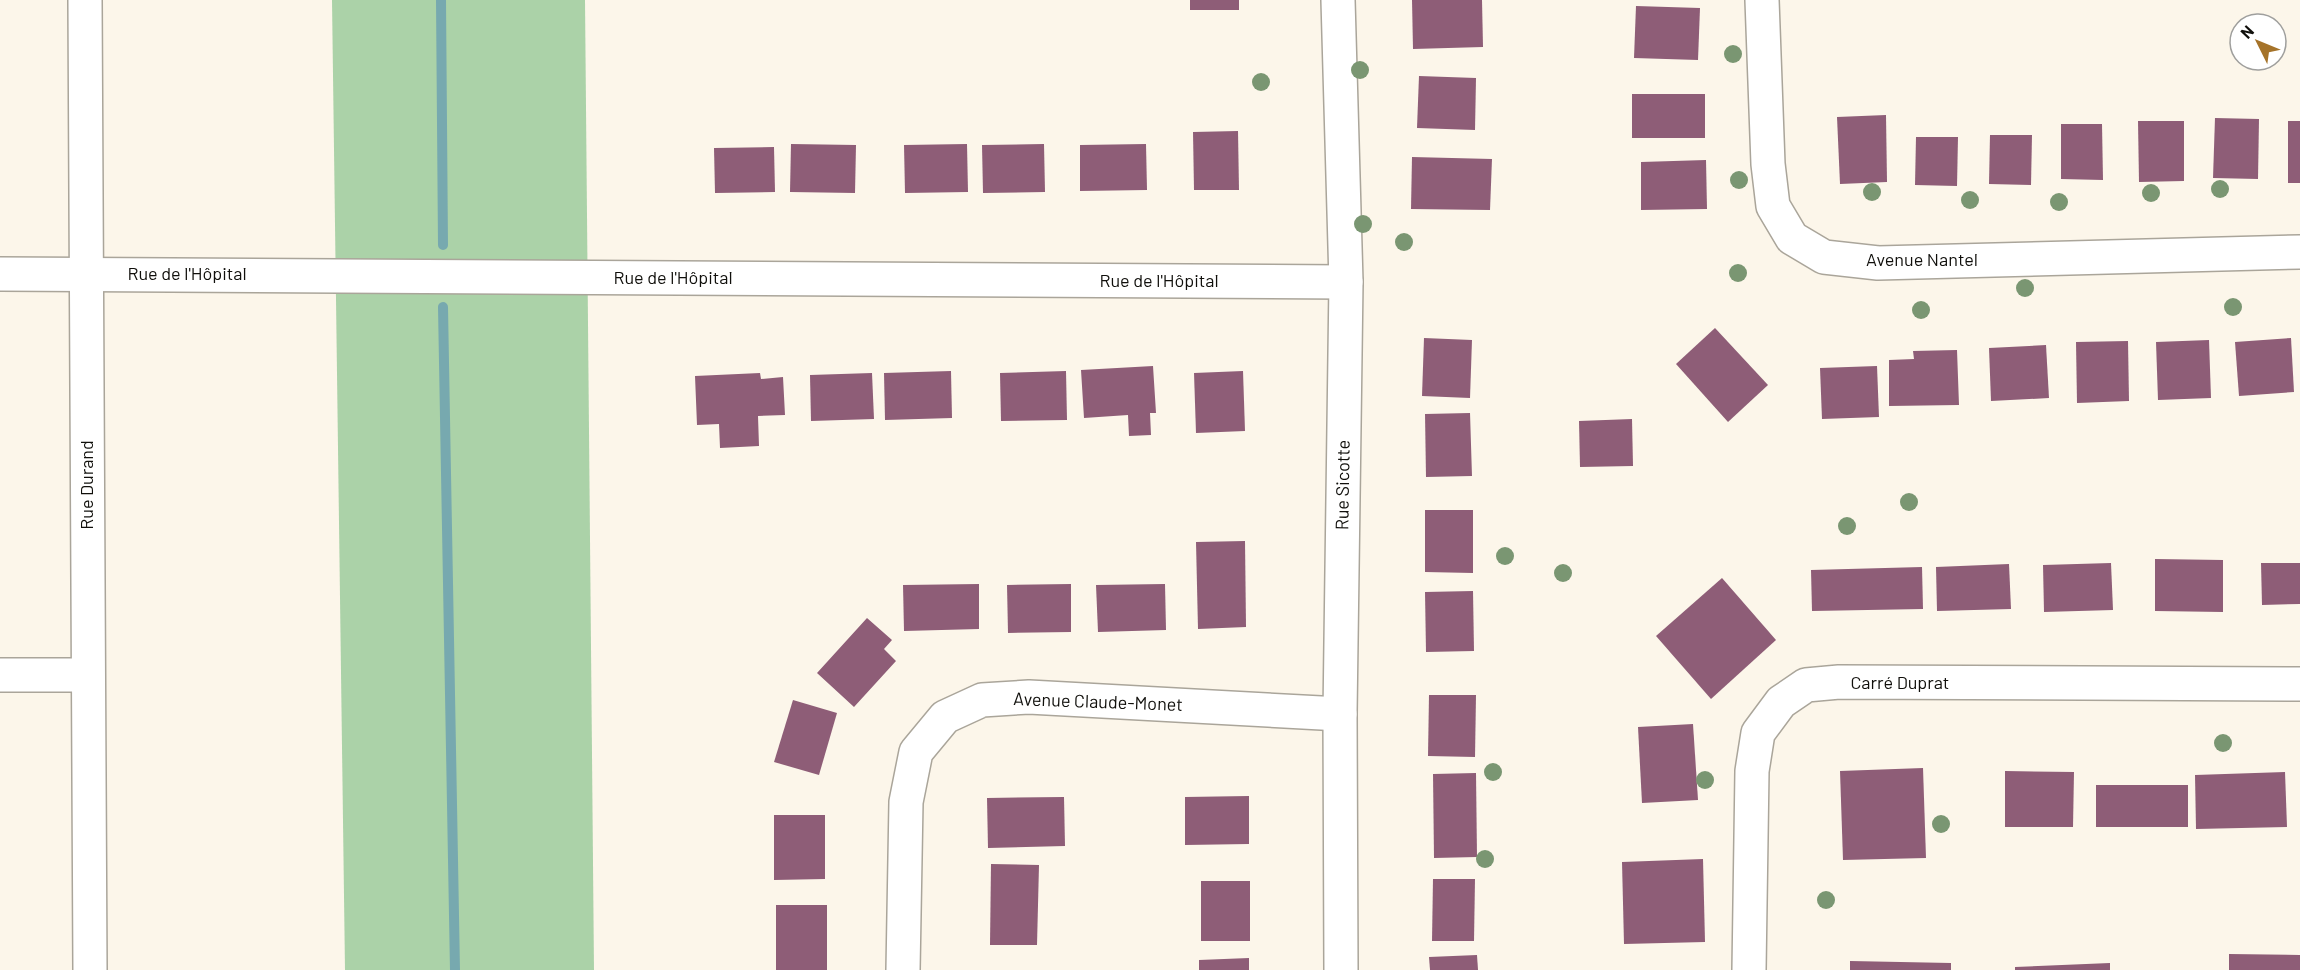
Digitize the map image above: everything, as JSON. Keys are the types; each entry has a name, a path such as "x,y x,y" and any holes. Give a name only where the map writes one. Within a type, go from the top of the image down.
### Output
{"street":[{"name":"Rue Durand","path":"85,0 90,970"},
{"name":"Rue Sicotte","path":"1338,0 1346,282 1340,714 1341,970"},
{"name":"Avenue Nantel","path":"1762,0 1768,164 1773,206 1792,238 1824,257 1878,263 2300,252"},
{"name":"Rue de l'Hôpital","path":"0,274 1346,282"},
{"path":"0,675 87,675"},
{"name":"Carré Duprat","path":"1749,970 1752,771 1758,733 1780,702 1806,685 1839,682 2300,684"},
{"name":"Avenue Claude-Monet","path":"903,970 906,802 916,752 945,717 982,700 1029,697 1340,714"}],"green space":[{"path":"332,0 585,0 594,970 345,970"}],"building":[{"path":"1190,0 1239,0 1239,10 1190,10"},
{"path":"1412,0 1482,0 1483,47 1413,49"},
{"path":"1636,6 1700,8 1698,60 1634,58"},
{"path":"1419,76 1476,78 1475,130 1417,128"},
{"path":"1632,94 1705,94 1705,138 1632,138"},
{"path":"1886,115 1887,182 1840,184 1837,117"},
{"path":"2215,118 2259,119 2258,179 2213,178"},
{"path":"2138,121 2184,121 2184,181 2139,182"},
{"path":"2288,121 2300,121 2300,183 2288,183"},
{"path":"2061,124 2102,124 2103,180 2061,179"},
{"path":"1238,131 1239,190 1194,190 1193,132"},
{"path":"1990,135 2032,135 2031,185 1989,184"},
{"path":"1916,137 1958,137 1957,186 1915,185"},
{"path":"791,144 856,145 855,193 790,192"},
{"path":"967,144 968,192 905,193 904,145"},
{"path":"1044,144 1045,192 983,193 982,145"},
{"path":"1146,144 1147,190 1080,191 1080,145"},
{"path":"774,147 775,192 715,193 714,148"},
{"path":"1412,157 1492,159 1490,210 1411,209"},
{"path":"1706,160 1707,209 1641,210 1641,162"},
{"path":"1715,328 1768,385 1728,422 1676,364"},
{"path":"1424,338 1472,340 1470,398 1422,396"},
{"path":"2291,338 2294,392 2239,396 2235,342"},
{"path":"2209,340 2211,398 2158,400 2156,342"},
{"path":"2128,341 2129,401 2077,403 2076,342"},
{"path":"2046,345 2049,398 1991,401 1989,348"},
{"path":"1957,350 1959,405 1889,406 1889,360 1914,359 1913,351"},
{"path":"1153,366 1156,413 1150,413 1151,435 1129,436 1128,415 1084,418 1081,370"},
{"path":"1877,366 1879,417 1822,419 1820,368"},
{"path":"951,371 952,418 885,420 884,373"},
{"path":"1066,371 1067,420 1001,421 1000,373"},
{"path":"1243,371 1245,431 1196,433 1194,373"},
{"path":"760,373 761,379 783,377 785,415 758,416 759,446 720,448 719,424 697,425 695,376"},
{"path":"872,373 874,419 811,421 810,375"},
{"path":"1470,413 1472,476 1426,477 1425,414"},
{"path":"1632,419 1633,466 1580,467 1579,421"},
{"path":"1425,510 1473,510 1473,573 1425,572"},
{"path":"1245,541 1246,627 1198,629 1196,542"},
{"path":"2155,559 2223,560 2223,612 2155,611"},
{"path":"2111,563 2113,610 2044,612 2043,565"},
{"path":"2261,563 2300,563 2300,604 2262,605"},
{"path":"2009,564 2011,609 1937,611 1936,567"},
{"path":"1922,567 1923,609 1812,611 1811,570"},
{"path":"1722,578 1776,640 1711,699 1656,636"},
{"path":"979,584 979,629 904,631 903,585"},
{"path":"1071,584 1071,632 1008,633 1007,585"},
{"path":"1165,584 1166,630 1098,632 1096,585"},
{"path":"1473,591 1474,651 1426,652 1425,592"},
{"path":"867,618 892,640 884,649 896,661 854,707 817,673"},
{"path":"1429,695 1476,695 1475,757 1428,756"},
{"path":"793,700 837,713 819,775 774,762"},
{"path":"1693,724 1698,800 1642,803 1638,727"},
{"path":"1923,768 1926,858 1843,860 1840,771"},
{"path":"2005,771 2074,772 2073,827 2005,827"},
{"path":"2285,772 2287,827 2196,829 2195,775"},
{"path":"1476,773 1477,857 1434,858 1433,774"},
{"path":"2096,785 2188,785 2188,827 2096,827"},
{"path":"1249,796 1249,844 1185,845 1185,797"},
{"path":"1064,797 1065,846 988,848 987,798"},
{"path":"774,815 825,815 825,879 774,880"},
{"path":"1703,859 1705,942 1624,944 1622,862"},
{"path":"991,864 1039,865 1037,945 990,945"},
{"path":"1433,879 1475,879 1474,941 1432,941"},
{"path":"1201,881 1250,881 1250,941 1201,941"},
{"path":"776,905 827,905 827,970 776,970"},
{"path":"2229,954 2300,955 2300,970 2229,970"},
{"path":"1477,955 1478,970 1430,970 1429,957"},
{"path":"1249,958 1249,970 1199,970 1199,960"},
{"path":"1850,961 1951,963 1951,970 1850,970"},
{"path":"2110,963 2110,970 2015,970 2015,967"}],"waterway":[{"path":"441,0 443,245"},
{"path":"443,307 455,970"}]}
